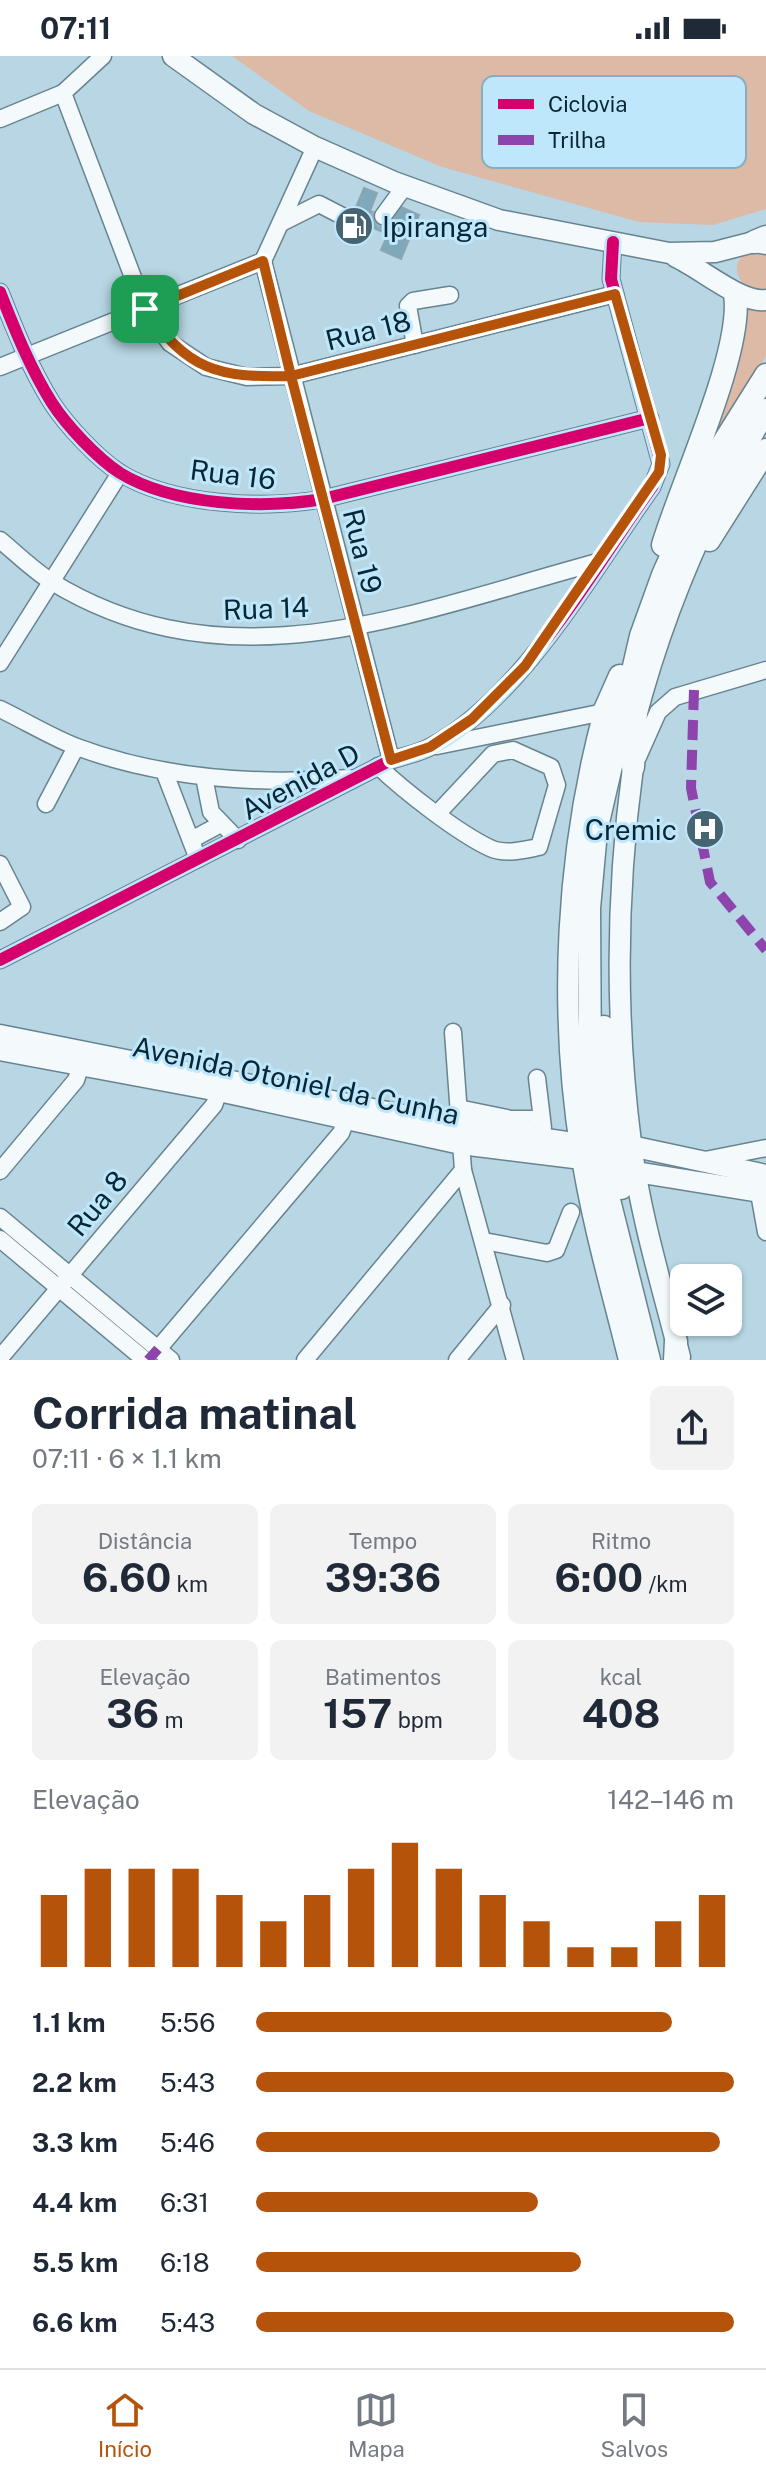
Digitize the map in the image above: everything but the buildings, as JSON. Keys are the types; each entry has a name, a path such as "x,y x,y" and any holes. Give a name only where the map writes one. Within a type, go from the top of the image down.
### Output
{"highway":[{"path":"663,575 658,558 734,331 733,292"},
{"path":"604,712 641,636 663,575 717,453 766,375"},
{"path":"663,1360 617,1172 605,1063 603,911 610,831 636,712 672,598 715,499 766,410"},
{"path":"672,598 766,450"},
{"path":"641,636 596,831 589,908 590,1073 603,1176 649,1360"},
{"path":"633,767 636,712"}],"main road":[{"path":"173,56 254,114 315,147 405,186 499,220 669,253 715,252 758,242"},
{"path":"733,292 731,261 758,242"},
{"path":"669,253 712,275 733,292 752,301 766,300"},
{"path":"604,712 589,767 577,839 570,929 571,1048 581,1152 629,1360"},
{"path":"633,767 620,875 619,998 631,1146 677,1354"},
{"name":"Avenida Otoniel da Cunha","path":"0,1035 221,1084 347,1118 459,1126 581,1152"},
{"name":"Avenida Otoniel da Cunha","path":"0,1050 81,1065 221,1084 545,1141 581,1152"},
{"path":"631,1146 694,1172"},
{"path":"636,1172 694,1172 763,1181"}],"street":[{"path":"0,119 63,93 103,56"},
{"name":"Rua 18","path":"63,93 145,309 170,343 206,367 247,377 291,376 615,294"},
{"path":"0,367 263,261 315,147"},
{"path":"383,216 405,186"},
{"path":"281,223 319,204 350,220"},
{"path":"613,242 610,264 615,294 650,418"},
{"name":"Rua 19","path":"263,261 356,627 385,763"},
{"name":"Rua 16","path":"0,292 26,357 54,405 120,473 163,489 219,503 277,506 323,499 650,418"},
{"path":"415,345 408,306 413,301 450,295"},
{"name":"Avenida D","path":"0,960 385,763 430,747 472,719 525,666 659,472 661,455 650,418"},
{"path":"0,663 120,473"},
{"name":"Rua 14","path":"0,540 51,582 120,614 175,632 239,639 293,637 356,627 598,562"},
{"path":"633,767 658,712 675,697 766,670"},
{"path":"0,709 76,747 164,771 204,777 313,781 358,777"},
{"path":"430,747 604,712"},
{"path":"46,804 76,747"},
{"path":"385,763 438,813 492,850 518,851 539,847 557,785 551,767 513,750 493,754 438,813"},
{"path":"164,771 198,859"},
{"path":"204,777 211,812 219,825 238,840"},
{"path":"191,840 219,825"},
{"path":"0,864 22,907 0,922"},
{"path":"453,1032 463,1170 515,1360"},
{"path":"0,1171 76,1080 81,1065"},
{"path":"537,1078 545,1141"},
{"name":"Rua 8","path":"0,1358 214,1105 221,1084"},
{"path":"158,1356 341,1133 347,1118"},
{"path":"459,1126 511,1119 541,1119"},
{"path":"694,1172 766,1148"},
{"path":"305,1360 463,1170"},
{"path":"763,1181 766,1232"},
{"path":"484,1241 547,1253 556,1250 571,1212"},
{"path":"0,1217 71,1274 158,1356"},
{"path":"0,1239 59,1288 158,1356"},
{"path":"457,1360 502,1305"}],"shaded area":[{"path":"232,56 766,56 766,209 713,225 639,222 442,167 309,111"},
{"path":"766,248 766,291 747,290 738,273 738,261 748,253"},
{"path":"741,301 766,308 766,356 690,480"}],"tunnel":[{"path":"350,220 373,221 383,216"}],"marked path":[{"path":"694,690 691,788 710,882 766,950"},
{"path":"148,1360 158,1349"}],"cycle path":[{"path":"0,960 391,760 432,746 465,724 526,665 652,487 661,464 611,279 613,242"},
{"path":"0,292 44,390 83,441 120,473 142,484 192,498 247,504 323,499 650,418"}],"place":[{"name":"Ipiranga","path":"354,226"},
{"name":"Cremic","path":"705,829"}],"route":[{"path":"145,309 170,343 206,367 247,377 291,376 391,760 430,747 472,719 525,666 652,487 659,472 661,455 615,294 291,376 263,261 145,309"}]}
